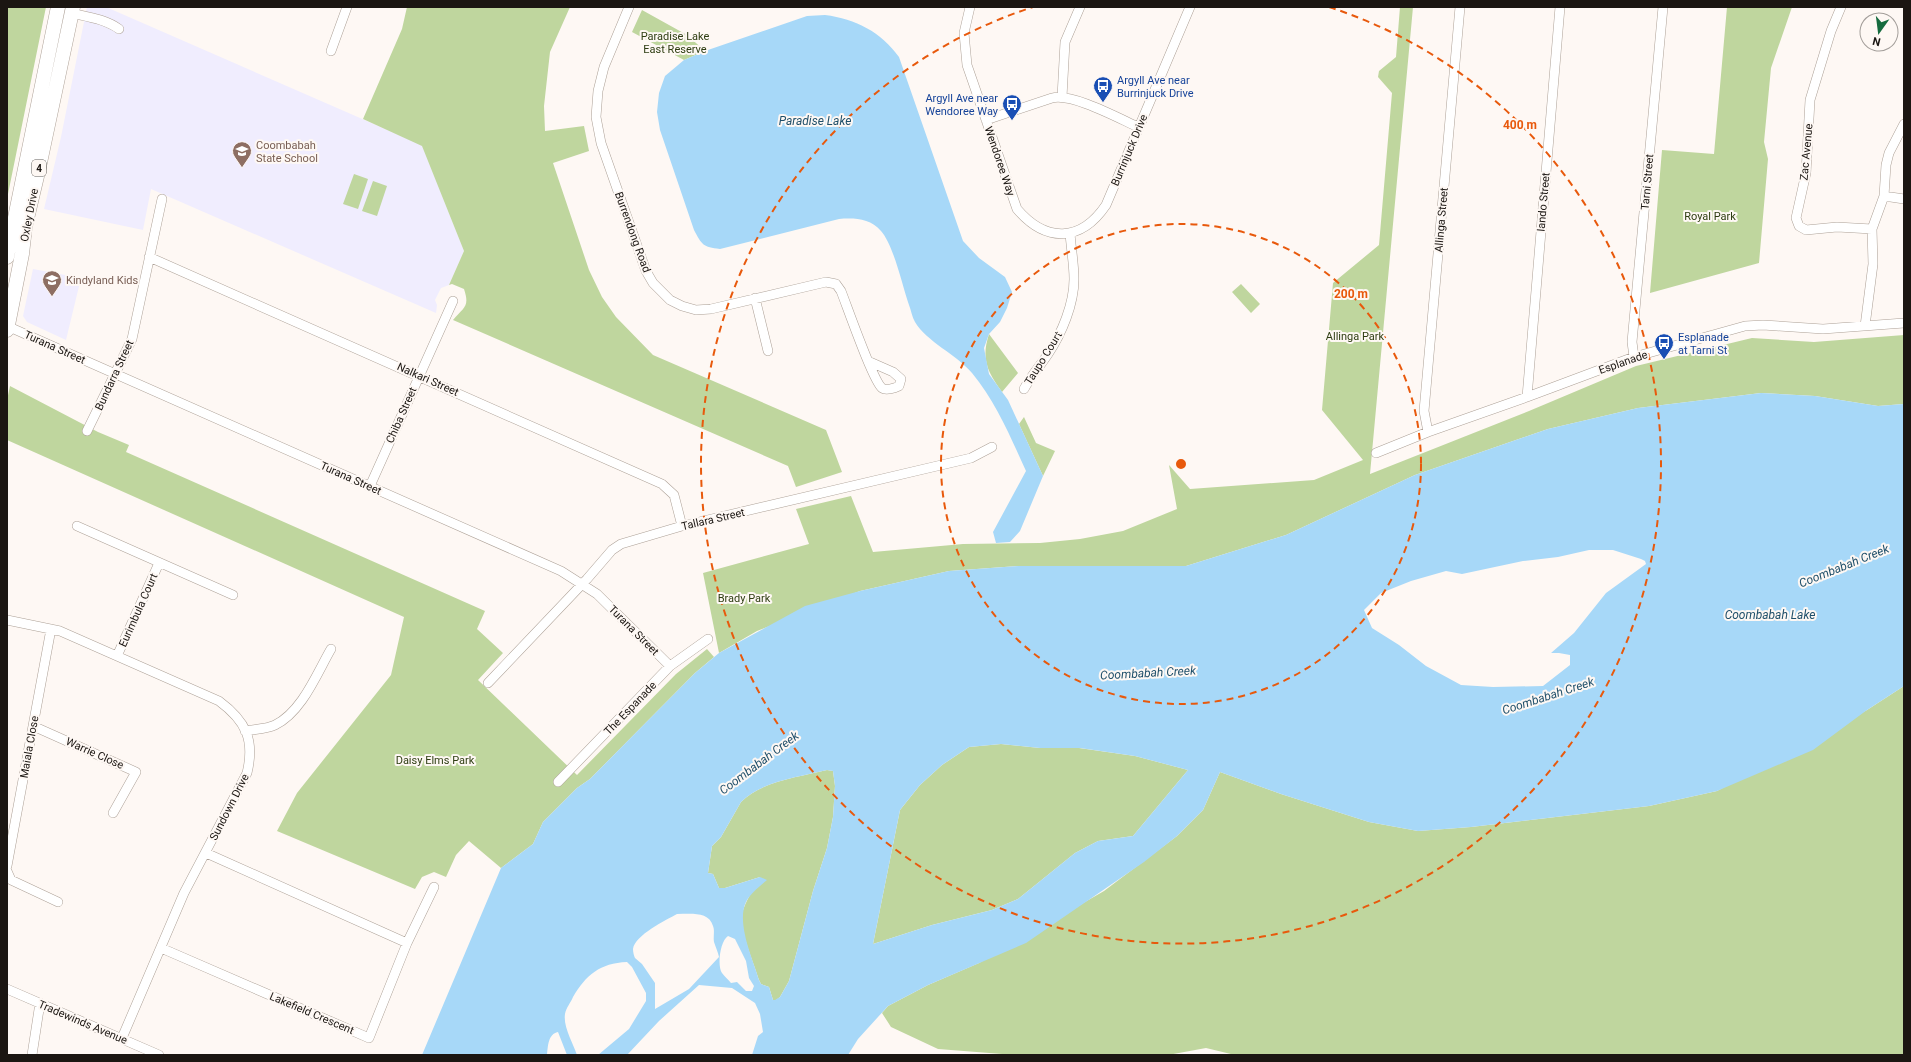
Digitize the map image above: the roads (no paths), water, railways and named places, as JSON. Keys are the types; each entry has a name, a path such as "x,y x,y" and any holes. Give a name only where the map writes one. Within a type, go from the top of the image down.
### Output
{"main road":[{"name":"Oxley Drive","path":"7,257 10,229 58,7"},
{"name":"Oxley Drive","path":"7,328 26,220 38,172 72,10"}],"street":[{"path":"331,51 347,7"},
{"name":"Burrendong Road","path":"629,7 604,67 598,91 596,117 601,143 646,271 653,283 670,300 696,310 710,309 826,282 836,284 841,291 868,361"},
{"name":"Wendoree Way","path":"969,7 964,33 965,55 972,82 1017,210 1027,222 1039,229 1053,233 1070,233"},
{"path":"1062,97 1065,42 1080,7"},
{"name":"Burrinjuck Drive","path":"1070,233 1084,228 1096,219 1106,205 1190,7"},
{"name":"Allinga Street","path":"1428,432 1424,410 1460,7"},
{"name":"Iando Street","path":"1527,397 1560,7"},
{"name":"Tarni Street","path":"1634,357 1632,342 1663,7"},
{"name":"Zac Avenue","path":"1841,7 1831,31 1810,100 1806,173 1796,218 1799,226 1806,230 1837,227 1872,229"},
{"path":"72,10 110,23 119,29"},
{"path":"986,120 1052,98 1062,97 1074,99 1138,127"},
{"path":"1865,326 1873,264 1872,229 1884,196 1887,158 1904,124"},
{"path":"1884,196 1904,199"},
{"name":"Bundarra Street","path":"87,431 132,338 162,199"},
{"name":"Taupo Court","path":"1024,389 1031,375 1048,354 1062,327 1070,304 1074,280 1070,233"},
{"name":"Nalkari Street","path":"149,257 662,484 674,495 682,526"},
{"path":"755,298 768,351"},
{"name":"Chiba Street","path":"370,486 418,375 453,301"},
{"name":"Esplanade","path":"1376,453 1428,432 1634,357 1755,324 1813,329 1904,323"},
{"name":"Turana Street","path":"7,328 115,374 561,571 597,594 670,666"},
{"name":"Tallara Street","path":"488,683 612,550 621,544 682,526 971,458 992,447"},
{"name":"Eurimbula Court","path":"77,526 233,595"},
{"name":"Eurimbula Court","path":"117,656 159,563"},
{"name":"Sundown Drive","path":"7,620 60,631 219,701 241,720 249,740 250,759 247,773 184,893 122,1038"},
{"name":"Maiala Close","path":"7,866 51,629"},
{"name":"The Espanade","path":"558,782 670,666 708,639"},
{"path":"245,731 274,725 287,718 296,710 331,648"},
{"name":"Warrie Close","path":"33,726 136,772 113,813"},
{"path":"206,853 407,943"},
{"path":"7,871 11,880 58,902"},
{"name":"Lakefield Crescent","path":"161,948 369,1038 407,943 434,887"},
{"name":"Tradewinds Avenue","path":"7,989 159,1055"},
{"path":"32,1055 40,1004"}],"water":[{"name":"Paradise Lake","path":"825,15 857,23 867,28 884,40 899,57 963,241 979,258 1005,277 1012,292 1007,308 1000,322 989,334 984,348 989,374 1008,400 1043,476 1020,531 1010,542 996,543 993,532 1026,471 1002,420 981,384 965,366 927,336 915,322 890,246 886,238 877,227 867,221 856,219 839,219 720,249 706,246 701,242 694,230 660,130 657,112 659,93 665,76 684,60 705,51 807,16"},
{"name":"Coombabah Lake","path":"1761,393 1815,396 1878,406 1904,404 1904,686 1867,710 1813,750 1717,791 1649,806 1471,827 1418,831 1369,822 1281,794 1220,772 1203,810 1177,836 1144,862 1026,943 928,985 888,1006 858,1039 848,1055 752,1055 758,1036 763,1032 760,1014 755,1003 732,988 699,985 659,1021 627,1055 598,1055 629,1029 646,1001 646,993 632,967 627,962 609,965 595,972 583,982 567,1007 565,1024 577,1055 567,1055 558,1032 550,1038 547,1055 422,1055 501,868 533,844 543,822 577,788 590,779 695,673 719,653 805,606 860,591 949,571 1018,566 1186,566 1286,535 1415,475 1548,429 1638,408","holes":["1589,550 1613,550 1641,559 1645,561 1646,564 1606,593 1574,633 1551,653 1570,655 1570,665 1543,686 1493,687 1461,685 1426,666 1399,645 1372,628 1364,610 1381,593 1411,581 1446,571 1462,574 1523,561 1558,557","1001,744 1040,748 1080,748 1135,756 1188,770 1133,836 1098,841 1075,853 1018,899 992,910 932,925 873,944 900,810 920,785 942,765 969,747","827,770 833,771 835,786 833,817 827,848 813,891 789,981 780,997 773,1000 769,987 761,984 759,980 746,941 743,920 743,911 746,902 755,890 767,880 760,877 725,888 719,888 713,874 708,873 712,846 721,837 741,802 759,789 770,784","677,914 698,914 708,918 714,928 714,942 719,957 689,989 655,1009 655,983 642,964 635,958 633,949 639,938","728,936 735,939 746,961 749,978 754,986 752,991 746,991 737,982 731,983 720,970 720,954 723,943"]}],"place":[{"name":"Argyll Ave near Burrinjuck Drive","path":"1103,103"},
{"name":"Argyll Ave near Wendoree Way","path":"1012,121"},
{"name":"Coombabah State School","path":"242,168"},
{"name":"Kindyland Kids","path":"52,297"},
{"name":"Esplanade at Tarni St","path":"1664,360"}],"park label":[{"name":"Paradise Lake East Reserve","path":"675,42"},
{"name":"Royal Park","path":"1710,216"},
{"name":"Allinga Park","path":"1355,336"},
{"name":"Brady Park","path":"744,598"},
{"name":"Daisy Elms Park","path":"435,760"}],"water label":[{"name":"Coombabah Creek","path":"1844,566"},
{"name":"Coombabah Creek","path":"1148,673"},
{"name":"Coombabah Creek","path":"1548,696"},
{"name":"Coombabah Creek","path":"759,763"}]}
